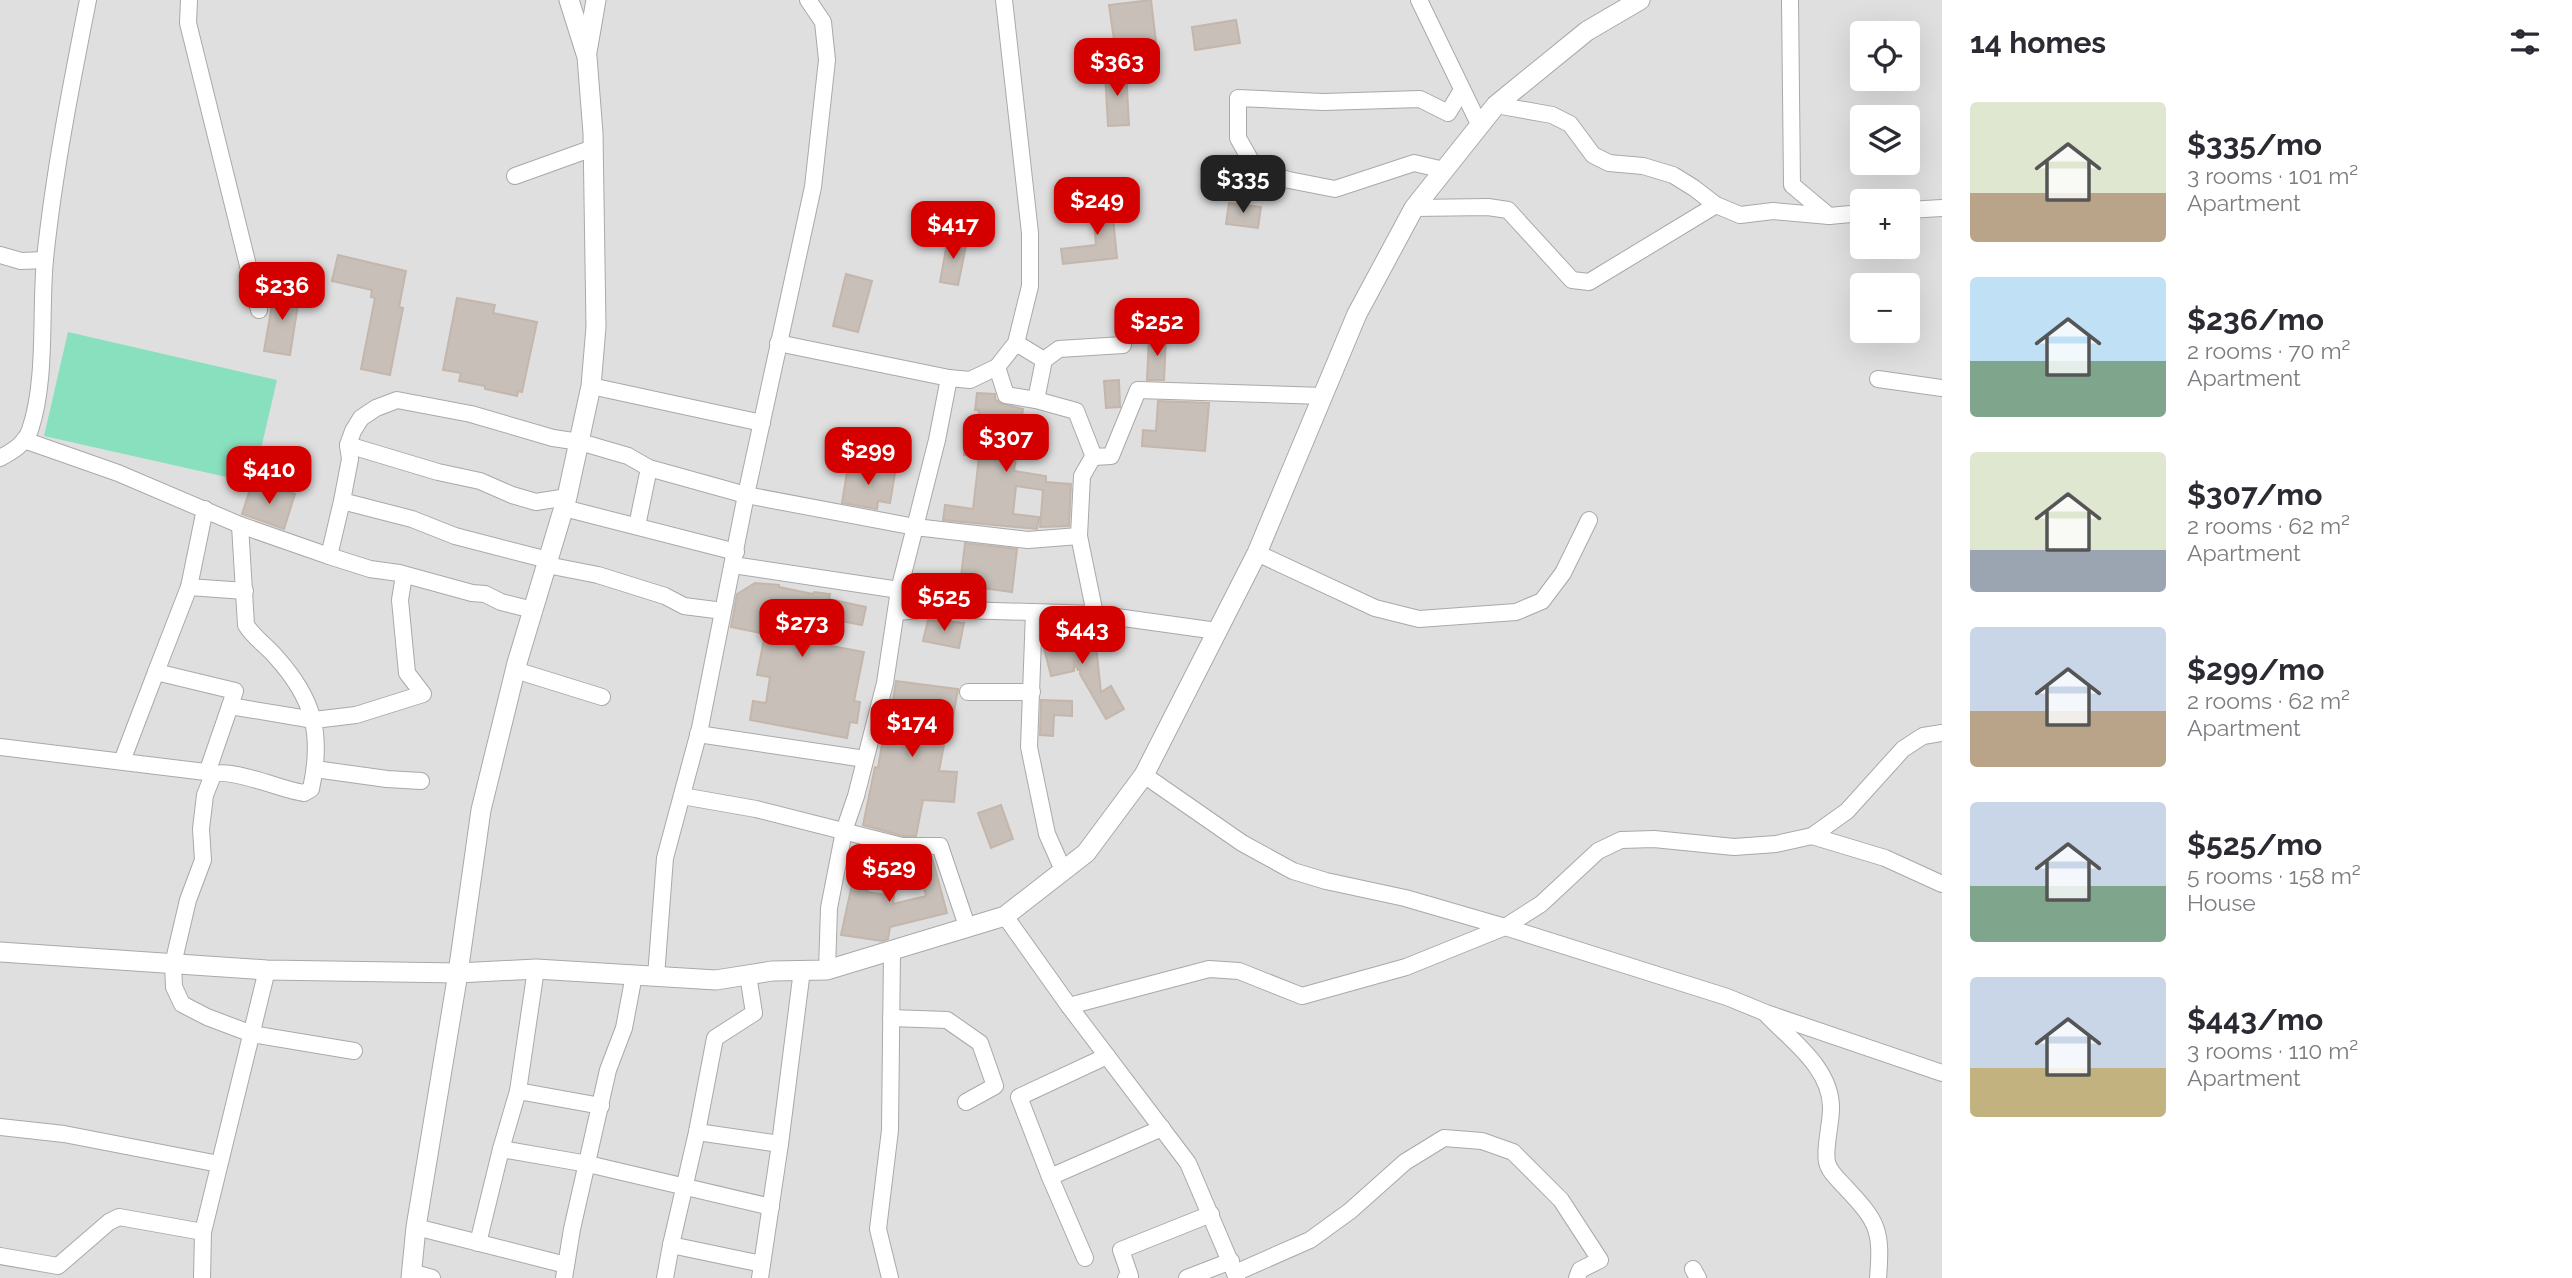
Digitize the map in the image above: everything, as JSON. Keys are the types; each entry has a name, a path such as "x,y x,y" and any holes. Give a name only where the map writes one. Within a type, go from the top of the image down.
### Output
{"street":[{"path":"0,458 17,449 24,440 29,432 37,401 45,260 65,114 88,0"},
{"path":"189,0 188,23 259,310"},
{"path":"569,0 587,57"},
{"path":"432,1278 411,1275 416,1227 458,973 481,810 515,670 565,503 591,386 596,327 593,148 587,57 596,0"},
{"path":"656,976 665,858 698,734 746,495 813,187 827,60 823,22 808,0"},
{"path":"778,343 970,380 997,367 1016,343 1030,286 1030,233 1004,0"},
{"path":"1419,0 1480,126"},
{"path":"0,953 267,970 458,973 536,969 716,980 772,971 827,970 1005,916 1086,853 1144,775 1257,552 1357,314 1414,208 1496,105 1587,31 1640,0"},
{"path":"1790,0 1791,185 1829,216"},
{"path":"1444,170 1414,163 1335,189 1256,170 1238,138 1238,98 1323,102 1420,99 1448,113 1462,90"},
{"path":"1496,105 1552,115 1570,124 1593,155 1609,163 1643,166 1673,175 1716,205 1740,215 1773,211 1829,216 1850,215"},
{"path":"515,176 593,148"},
{"path":"1414,208 1488,207 1508,210 1572,280 1589,282 1716,205"},
{"path":"1920,209 1942,208"},
{"path":"0,255 21,261 45,260"},
{"path":"1016,343 1044,360"},
{"path":"1036,400 1044,360 1059,349 1123,345"},
{"path":"997,367 1006,395 1076,411 1093,457"},
{"path":"827,970 829,908 844,831 885,682 899,590 950,378"},
{"path":"1878,379 1942,388"},
{"path":"591,386 762,423"},
{"path":"1093,457 1111,456 1138,390 1323,396"},
{"path":"329,556 350,459 348,445 361,418 376,408 397,400 471,414 553,438 580,442 628,456 649,468 746,495 915,527 1028,540 1079,536"},
{"path":"24,440 118,473 240,525 329,556 370,569 485,594 501,602 533,610"},
{"path":"348,445 438,472 480,481 536,502 565,503 734,559 899,590"},
{"path":"1093,457 1082,476 1079,536 1095,614"},
{"path":"637,526 649,468"},
{"path":"342,501 412,519 455,536 547,563 598,575 666,596 684,606 723,611"},
{"path":"122,761 189,587 205,509"},
{"path":"1257,552 1375,608 1419,619 1516,612 1542,601 1563,573 1589,520"},
{"path":"0,747 220,772 304,793 311,789 315,769 314,720 310,707 285,666 246,625 240,525"},
{"path":"230,706 314,720 356,715 423,694 407,673 400,600 404,575"},
{"path":"189,587 245,590"},
{"path":"897,612 931,609 1095,614 1217,631"},
{"path":"1034,612 1029,747 1047,834 1063,870"},
{"path":"515,670 603,697"},
{"path":"156,672 235,691 205,796 202,818 203,860 188,900 173,964 174,987 182,1004 207,1017 252,1034 354,1052"},
{"path":"968,692 1032,692"},
{"path":"1069,1006 1209,968 1239,971 1302,996 1406,967 1505,927 1541,904 1598,851 1621,840 1654,839 1734,847 1776,844 1812,836 1847,811 1903,749 1923,737 1942,733"},
{"path":"698,734 865,759"},
{"path":"315,769 387,779 421,780"},
{"path":"1144,775 1242,843 1293,871 1405,898 1505,927 1727,997 1942,1073"},
{"path":"682,796 756,809 902,846 940,846 967,926"},
{"path":"1812,836 1885,858 1942,884"},
{"path":"1005,916 1069,1006 1188,1163 1234,1271"},
{"path":"890,1278 878,1230 890,1130 892,951"},
{"path":"478,1243 518,1091 536,969"},
{"path":"202,1278 203,1232 267,970"},
{"path":"671,1245 761,1271 802,970"},
{"path":"416,1227 478,1243 565,1272 572,1229 608,1070 624,1028 634,975"},
{"path":"665,1278 715,1038 754,1013 748,975"},
{"path":"1766,1013 1816,1066 1828,1084 1831,1106 1827,1161 1832,1173 1870,1213 1878,1232 1878,1278"},
{"path":"891,1018 947,1020 980,1042 995,1086 966,1102"},
{"path":"1085,1258 1019,1097 1107,1056"},
{"path":"518,1091 601,1106"},
{"path":"0,1127 65,1134 219,1164"},
{"path":"1050,1177 1162,1128"},
{"path":"697,1132 780,1144"},
{"path":"1187,1278 1234,1271 1310,1240 1350,1212 1405,1162 1444,1138 1482,1141 1513,1152 1561,1200 1600,1260 1580,1270 1577,1278"},
{"path":"501,1149 588,1164 771,1207"},
{"path":"1126,1278 1130,1276 1121,1250 1211,1214"},
{"path":"0,1256 58,1266 109,1222 119,1217 203,1232"}],"shaded area":[{"path":"0,0 1942,0 1942,1278 0,1278"}],"green space":[{"path":"68,332 277,380 253,483 44,436"}],"building":[{"path":"1151,0 1156,42 1115,47 1109,5"},
{"path":"1236,20 1240,43 1195,50 1192,27"},
{"path":"1126,70 1129,125 1108,126 1105,71"},
{"path":"1111,197 1117,258 1063,264 1061,249 1096,245 1092,199"},
{"path":"1229,203 1261,207 1258,228 1226,224"},
{"path":"948,238 967,241 958,285 940,282"},
{"path":"338,255 406,271 399,307 403,308 390,375 361,369 375,298 371,297 372,290 332,281"},
{"path":"846,274 872,281 858,332 833,326"},
{"path":"275,288 300,292 290,355 264,351"},
{"path":"457,298 495,305 493,313 537,322 522,392 518,391 517,396 459,381 461,373 443,370"},
{"path":"1149,336 1166,336 1164,380 1147,380"},
{"path":"1119,380 1120,407 1106,408 1104,381"},
{"path":"977,393 995,394 995,399 1000,403 1023,409 1014,471 1046,476 1046,482 1071,484 1069,526 1040,527 1043,490 1016,486 1013,514 1039,517 1037,529 943,520 945,505 973,509 979,457 964,455 965,442 975,443 979,410 975,410"},
{"path":"1158,401 1209,403 1205,451 1142,446 1143,430 1156,431"},
{"path":"848,466 895,473 890,503 878,501 877,509 842,503"},
{"path":"269,485 295,494 284,529 242,514 251,486 267,491"},
{"path":"965,543 1017,549 1012,592 960,585"},
{"path":"755,583 779,585 813,594 830,594 829,599 866,607 862,625 826,618 821,644 864,652 854,701 860,702 857,723 850,722 847,738 750,720 753,701 766,703 770,677 757,675 765,634 731,627 737,594"},
{"path":"928,620 964,623 959,648 923,641"},
{"path":"1094,627 1101,692 1111,686 1124,709 1106,719 1080,674 1080,669 1078,670 1074,663 1074,671 1051,676 1043,644 1076,635 1076,629"},
{"path":"896,681 958,689 950,734 946,734 939,771 957,772 954,802 923,800 916,836 903,836 863,825 875,767 878,768 885,726 889,726"},
{"path":"1041,700 1072,701 1072,716 1054,715 1053,736 1040,735"},
{"path":"1001,805 1013,839 991,848 978,813"},
{"path":"858,857 874,860 867,892 894,896 893,904 926,896 916,857 932,857 947,913 890,927 888,939 882,941 841,935"}]}
